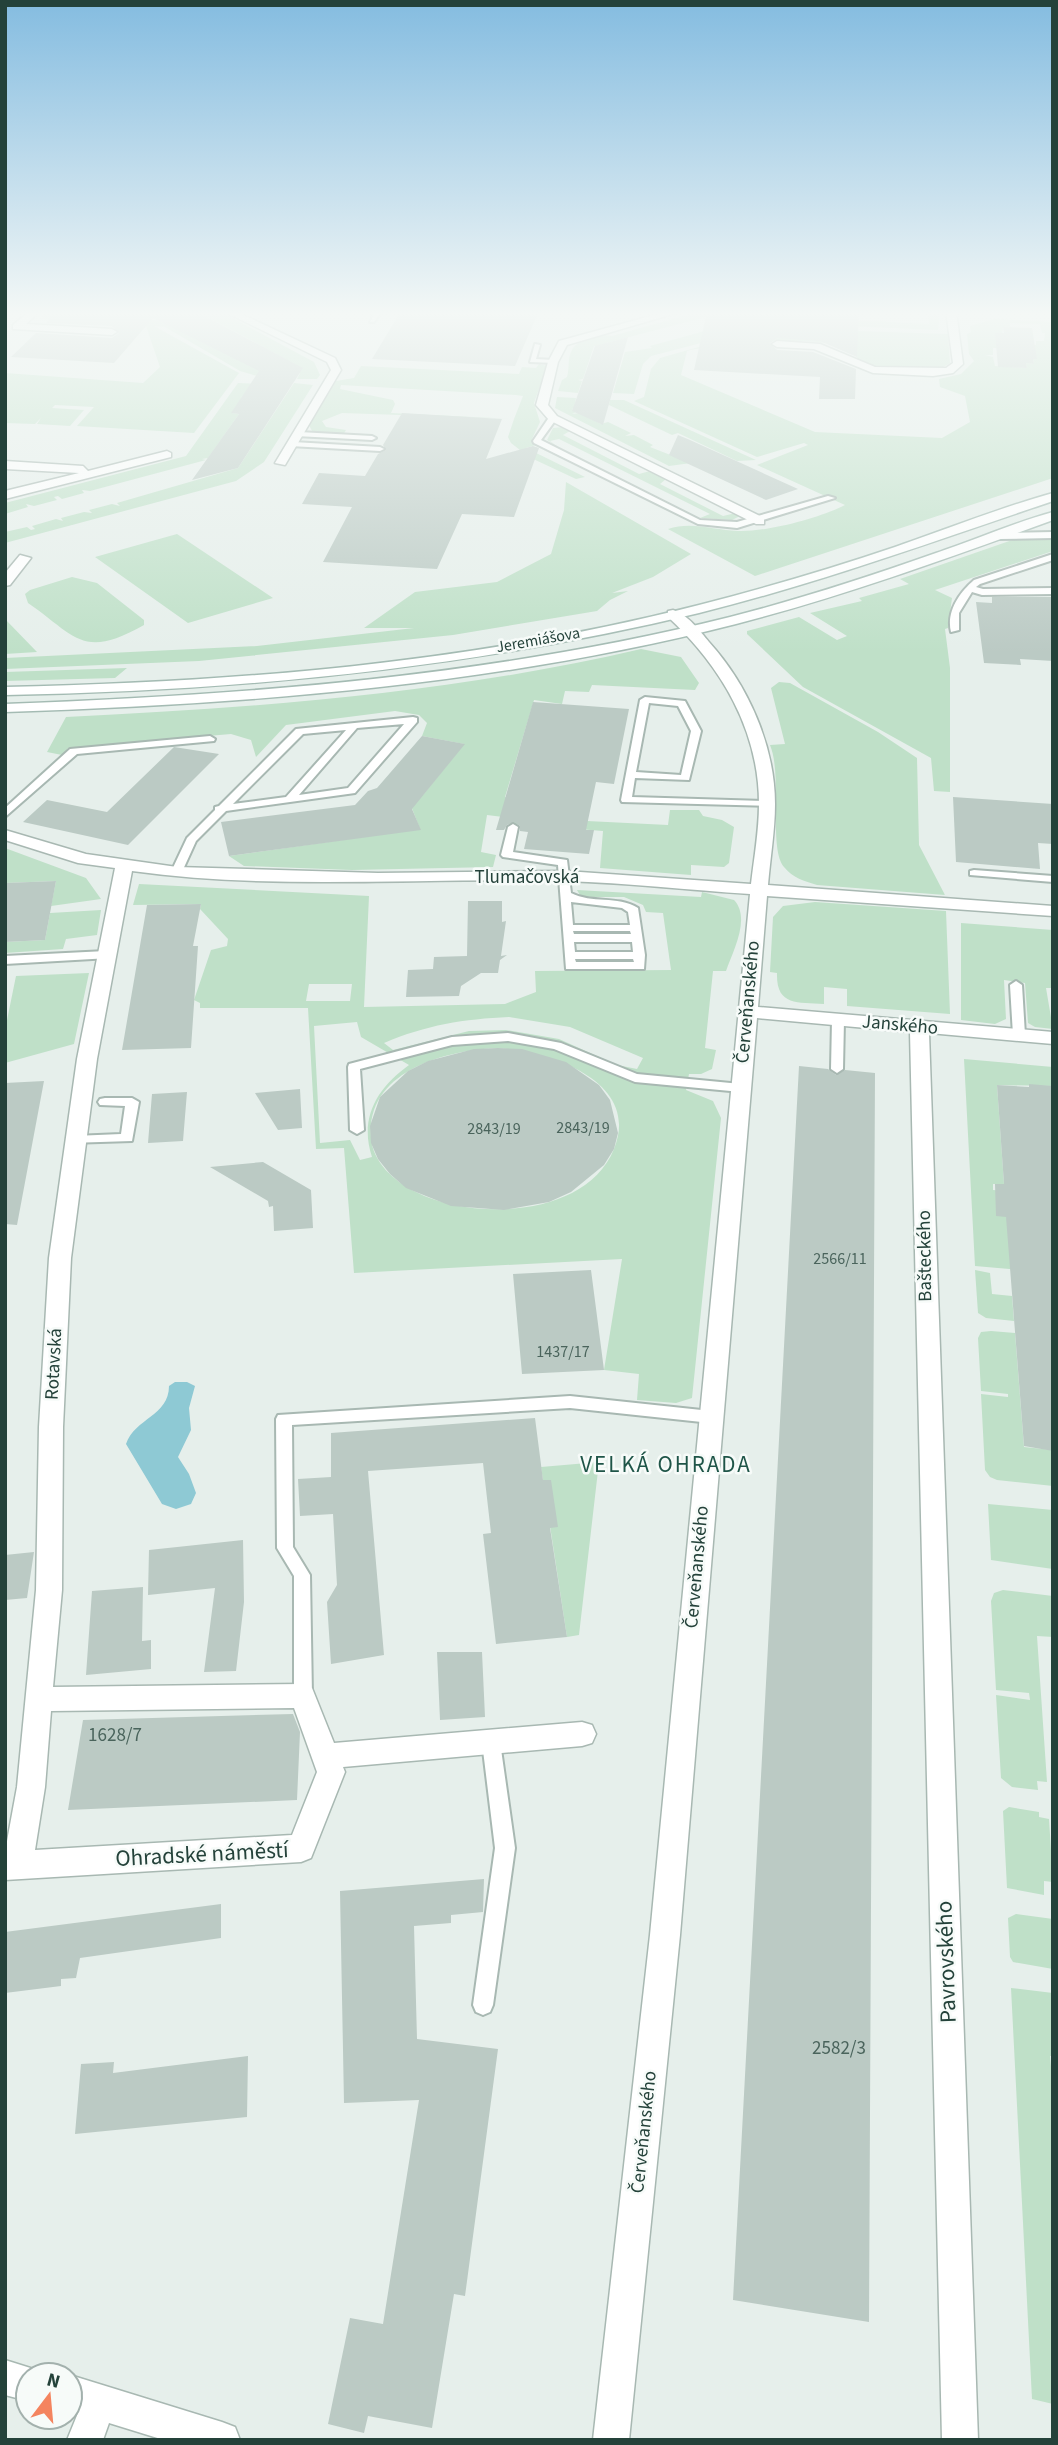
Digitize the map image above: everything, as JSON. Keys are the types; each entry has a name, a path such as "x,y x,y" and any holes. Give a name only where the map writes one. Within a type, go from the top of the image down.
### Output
{"street":[{"path":"281,463 304,425"},
{"path":"567,425 760,521"},
{"path":"5,495 167,455"},
{"path":"5,465 105,471"},
{"name":"Jeremiášova","path":"5,691 147,687 305,675 529,642 673,614 793,584 1053,497"},
{"name":"Jeremiášova","path":"5,708 216,700 480,671 693,630 819,597 1053,516"},
{"path":"5,582 25,558"},
{"path":"673,614 693,630"},
{"name":"Červeňanského","path":"611,2440 665,1935 767,804 764,763 745,704 730,678 693,630"},
{"name":"Tlumačovská","path":"5,835 84,859 124,867 177,872 378,878 566,876 1053,911"},
{"name":"Rotavská","path":"11,1865 31,1787 49,1590 51,1427 60,1258 74,1140 124,867"},
{"name":"Janského","path":"748,1012 1053,1038"},
{"name":"Bašteckého","path":"919,1026 931,1485"},
{"name":"Pavrovského","path":"931,1485 960,2440"},
{"path":"37,1699 303,1696"},
{"name":"Ohradské náměstí","path":"11,1865 301,1848 331,1772 303,1696"},
{"path":"325,1756 582,1734"},
{"path":"85,2440 85,2397 222,2440"}],"lane":[{"path":"548,425 537,441 698,522 737,525 760,521 831,498"},
{"path":"296,439 372,438"},
{"path":"296,439 380,449"},
{"path":"997,536 1053,535"},
{"path":"954,630 954,613 977,582 1053,557"},
{"path":"970,588 982,592 1053,591"},
{"path":"631,775 685,778 696,731 682,703 645,700 626,800 767,804"},
{"path":"177,872 191,840 219,809 299,730 413,720 351,791 219,809"},
{"path":"289,800 355,725"},
{"path":"5,814 74,751 210,739"},
{"path":"513,827 507,855 562,862 566,876 566,894 569,956 639,955 634,910 628,906 579,902 566,894"},
{"path":"974,873 1053,879"},
{"path":"568,928 636,928"},
{"path":"568,928 636,928"},
{"path":"5,960 106,955"},
{"path":"1016,985 1019,1035"},
{"path":"837,1069 838,1020"},
{"path":"357,1130 354,1067 452,1041 483,1037 530,1039 557,1046 635,1078 741,1088"},
{"path":"74,1140 127,1138 132,1102 105,1102"},
{"path":"303,1696 302,1575 285,1548 284,1419 570,1402 711,1417"},
{"path":"483,2005 505,1848 491,1742"}],"green space":[{"path":"78,425 200,425 194,433"},
{"path":"208,425 231,425 208,458 202,459 206,460 90,491 82,490 84,493 62,499 54,497 57,500 34,506 26,504 28,507 5,514 5,503 186,456"},
{"path":"266,425 287,425 264,462 236,481 5,543 5,532 27,527 31,530 35,529 32,526 56,519 63,521 61,518 84,512 92,513 89,510 112,504 120,506 117,503 238,468"},
{"path":"309,425 346,430 343,435 312,431"},
{"path":"512,425 539,425 532,439 536,445 526,448 585,477 576,479 529,457 511,443 508,437"},
{"path":"589,425 614,425 631,433 625,436 634,435 653,445 650,447 691,463 669,466"},
{"path":"651,425 679,425 756,460 737,461 678,433 672,435"},
{"path":"687,425 799,425 815,432 942,438 965,425 1053,425 1053,478 755,576 668,529 685,526 750,531 808,519 845,505 757,465 808,445 804,443 757,457"},
{"path":"563,427 570,431 563,435 639,474 650,471 666,479 660,484 723,516 736,513 740,516 732,520 700,518 710,514 559,439 550,441 558,447 547,440 553,428"},
{"path":"566,482 691,554 653,577 612,593 628,591 610,600 597,611 453,635 199,661 5,669 5,658 257,646 414,628 364,628 415,592 497,582 551,554 564,510"},
{"path":"177,534 273,598 188,623 95,557"},
{"path":"1021,537 1053,538 1053,551 935,590 952,598 948,628 945,629 950,668 950,792 934,791 931,758 803,687 747,634 747,631 799,617 837,640 847,636 810,613 862,601 859,598 909,584 900,579"},
{"path":"72,577 97,583 144,620 144,625 106,641 81,640 28,603 25,594 30,590"},
{"path":"5,619 37,652 5,654"},
{"path":"641,649 681,657 699,683 695,690 592,685 589,692 565,691 562,704 534,700 505,797 587,821 668,825 670,810 699,810 703,816 722,820 734,827 729,863 724,867 691,865 691,875 600,868 603,831 502,823 503,817 487,815 481,852 496,855 493,867 352,870 244,866 229,856 420,829 408,798 411,793 423,795 464,744 422,736 427,723 419,715 395,711 286,725 256,757 251,740 231,734 68,748 62,755 47,752 66,717 210,709 355,696 499,677"},
{"path":"127,668 115,678 5,681 5,672"},
{"path":"779,682 790,683 878,732 917,758 919,845 945,895 817,885 787,871 779,858 777,844 774,758 770,745 785,744 771,688"},
{"path":"5,848 86,878 101,899 51,906 56,881 5,883"},
{"path":"139,884 369,896 364,1007 505,1004 536,992 535,971 671,970 663,913 646,912 643,905 624,897 581,897 577,890 701,897 702,892 734,900 741,916 739,935 726,971 713,971 705,1048 716,1050 712,1069 701,1074 689,1074 686,1090 713,1101 721,1118 692,1398 676,1403 637,1400 639,1374 604,1370 622,1259 354,1273 344,1148 316,1149 308,1008 200,1008 200,1003 194,1000 211,950 227,946 228,939 200,909 201,904 133,905","holes":["309,984 352,984 350,1001 306,1001","509,1017 570,1027 643,1058 637,1069 617,1065 559,1039 506,1030 469,1031 393,1050 384,1043 430,1027","357,1022 361,1037 409,1065 388,1084 374,1105 368,1129 372,1157 360,1160 350,1140 320,1143 314,1026","498,1048 541,1055 585,1074 603,1088 615,1105 619,1125 614,1149 600,1172 579,1189 554,1201 526,1207 496,1209 439,1201 408,1188 393,1177 380,1163 372,1146 373,1114 381,1096 395,1080 413,1069 456,1053"]},
{"path":"815,902 946,911 950,1014 847,1006 847,989 824,987 824,1004 797,1002 784,997 780,991 777,973 770,972 773,917 783,906"},
{"path":"101,910 97,935 66,939 63,949 5,953 5,942 45,940 50,913"},
{"path":"961,923 1053,930 1053,988 1046,988 1053,1029 1035,1027 1028,1023 1025,983 1004,980 1006,1019 995,1024 961,1020"},
{"path":"89,973 74,1044 5,1063 5,1030 16,976"},
{"path":"964,1059 1053,1067 1053,1086 997,1085 1004,1184 993,1184 993,1190 1005,1191 1006,1217 1053,1273 975,1266"},
{"path":"975,1270 990,1273 992,1294 1012,1296 1014,1321 986,1318 978,1313"},
{"path":"981,1332 1015,1333 1024,1447 1053,1450 1053,1486 997,1480 990,1477 985,1470 981,1394 1008,1397 1008,1394 981,1391 978,1338"},
{"path":"599,1462 579,1635 567,1637 541,1467"},
{"path":"988,1504 1053,1510 1053,1569 991,1560"},
{"path":"1003,1590 1053,1596 1053,1637 1037,1636 1047,1782 1037,1781 1038,1790 1012,1787 1001,1778 996,1695 1030,1700 1029,1693 996,1690 991,1601 994,1593"},
{"path":"1009,1807 1039,1812 1039,1817 1049,1819 1053,1882 1044,1881 1044,1895 1007,1888 1003,1811"},
{"path":"1016,1914 1053,1919 1053,1969 1013,1962 1010,1957 1008,1918"},
{"path":"1011,1988 1053,1993 1053,2056 1050,2056 1053,2088 1053,2404 1032,2399"}],"water":[{"path":"175,1382 187,1382 195,1386 189,1408 191,1430 178,1457 189,1474 196,1493 191,1504 176,1509 162,1504 126,1444 130,1435 164,1404 169,1386"}],"building":[{"path":"231,425 266,425 238,468 192,480"},
{"path":"395,425 500,425 486,459 533,446 539,448 514,517 462,514 437,569 323,562 352,507 302,504 319,473 365,476 378,454 386,450 383,445"},
{"path":"678,435 798,489 766,500 669,455"},
{"path":"992,597 1053,597 1053,661 1020,659 1021,665 984,663 976,602 992,603"},
{"path":"533,702 629,709 614,784 596,782 586,830 594,830 589,854 524,849 528,832 520,831 520,826 514,822 504,830 496,830"},
{"path":"422,736 465,744 412,809 421,830 229,856 221,822 355,805 368,791 377,788"},
{"path":"174,747 219,754 128,845 23,822 47,800 107,812"},
{"path":"953,797 1053,804 1053,844 1038,843 1040,869 956,862"},
{"path":"56,881 45,940 5,942 5,883"},
{"path":"468,901 502,901 502,922 506,921 501,956 507,955 500,960 498,973 481,973 461,986 459,996 406,997 408,970 433,969 434,957 467,956"},
{"path":"201,904 193,946 198,946 191,1048 122,1050 147,905"},
{"path":"474,1049 522,1049 566,1062 599,1085 610,1100 618,1133 614,1149 604,1165 571,1192 549,1202 504,1210 451,1206 406,1188 378,1159 371,1143 370,1126 380,1097 408,1071 428,1061"},
{"path":"799,1066 828,1069 836,1075 845,1070 875,1073 869,2322 733,2300"},
{"path":"44,1081 17,1225 5,1224 5,1083"},
{"path":"1029,1084 1053,1086 1053,1451 1024,1446 1006,1217 996,1216 995,1184 1004,1184 997,1085 1029,1087"},
{"path":"300,1089 302,1128 278,1130 255,1093"},
{"path":"187,1092 183,1141 148,1143 152,1094"},
{"path":"263,1162 311,1190 313,1228 274,1231 273,1206 269,1207 268,1201 210,1167"},
{"path":"591,1270 604,1370 522,1374 513,1274"},
{"path":"535,1418 543,1480 551,1480 558,1527 550,1528 567,1637 496,1644 483,1534 491,1533 483,1463 368,1471 384,1655 331,1664 327,1602 337,1585 333,1514 300,1516 298,1479 331,1477 331,1433"},
{"path":"243,1540 244,1602 236,1671 204,1672 215,1588 148,1595 149,1550"},
{"path":"34,1552 27,1598 5,1600 5,1555"},
{"path":"143,1587 142,1641 151,1640 151,1669 86,1675 92,1591"},
{"path":"437,1652 482,1652 485,1717 440,1720"},
{"path":"293,1714 300,1732 297,1800 68,1810 83,1720"},
{"path":"484,1879 483,1912 451,1915 451,1923 414,1926 417,2039 498,2049 465,2296 454,2294 432,2428 368,2416 364,2433 328,2424 350,2318 383,2324 419,2100 344,2103 340,1891"},
{"path":"221,1904 221,1938 80,1958 76,1978 61,1979 61,1986 5,1993 5,1932"},
{"path":"248,2056 247,2117 75,2134 81,2064 114,2062 113,2073"}],"district":[{"name":"VELKÁ OHRADA","path":"666,1464"}]}
